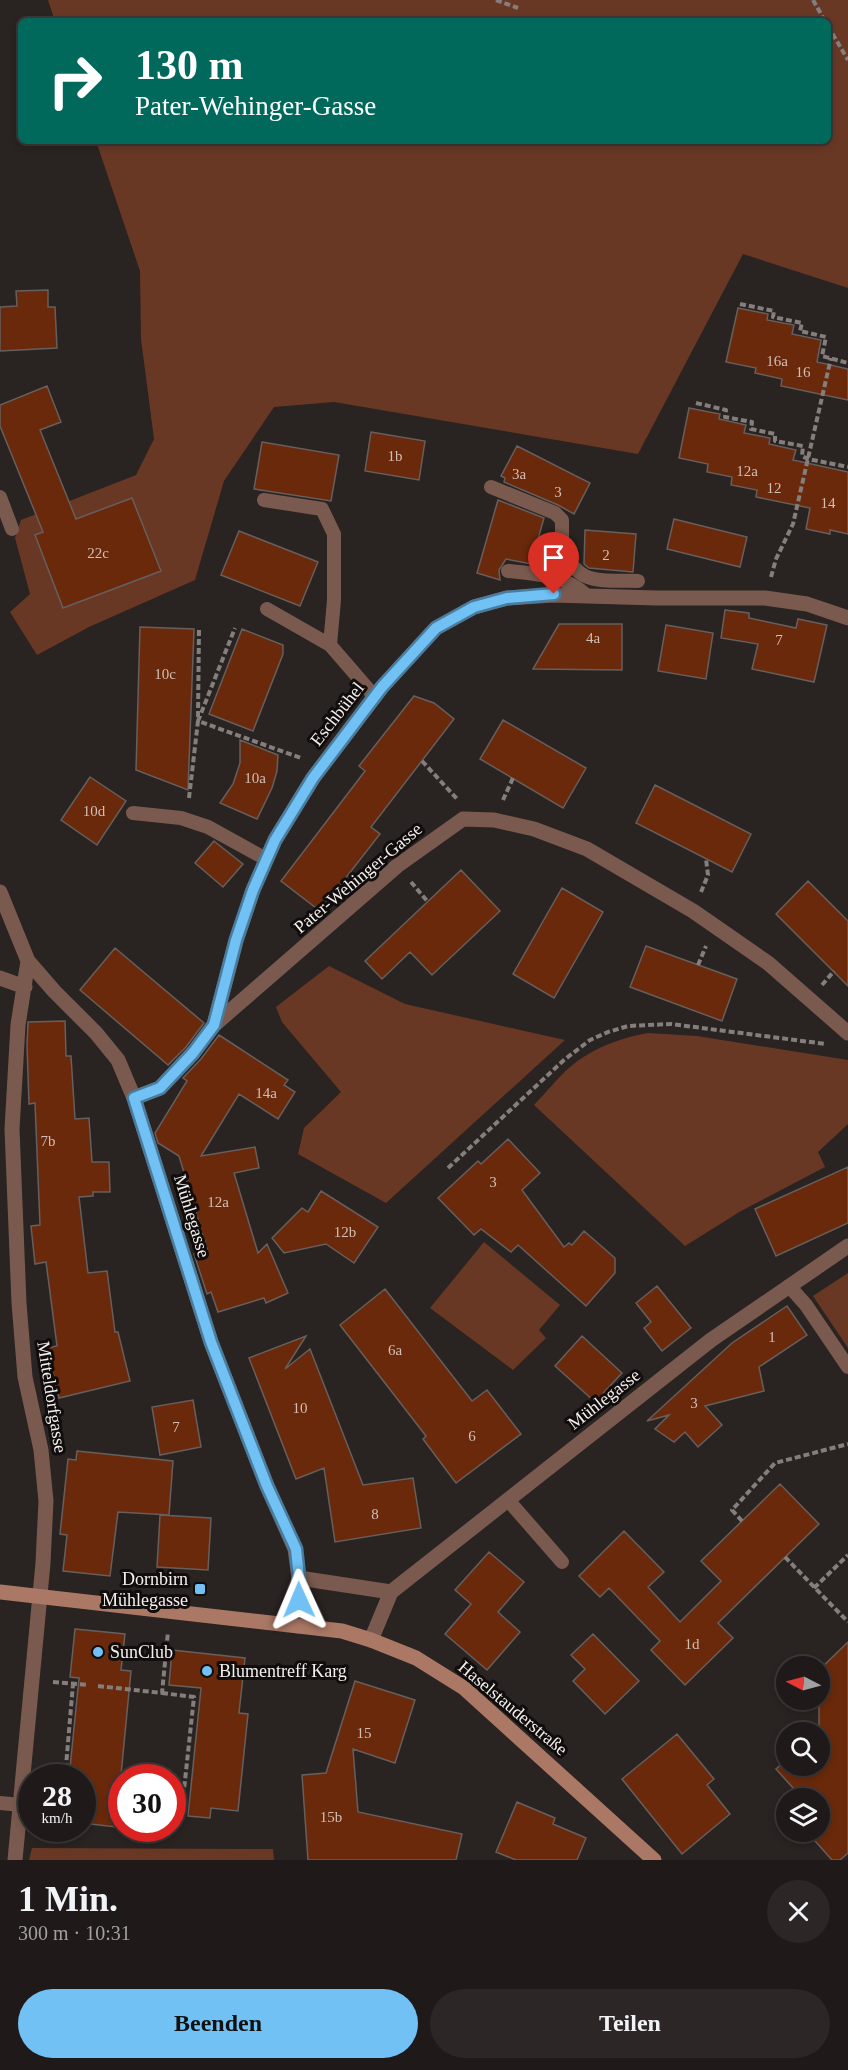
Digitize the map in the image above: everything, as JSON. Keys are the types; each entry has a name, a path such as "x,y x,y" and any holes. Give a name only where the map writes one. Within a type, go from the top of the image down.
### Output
{"main road":[{"name":"Haselstauderstraße","path":"0,1592 342,1630 416,1658 464,1688 654,1860"}],"street":[{"name":"Eschbühel","path":"214,1025 236,940 266,859 281,831 322,766 375,697 436,628 474,607 507,598 554,594 656,598 765,598 807,604 848,618"},
{"path":"463,819 494,820 524,827 587,849 693,911 768,963 848,1033"},
{"name":"Pater-Wehinger-Gasse","path":"134,1098 160,1088 193,1053 214,1025 397,866 463,819"},
{"name":"Mühlegasse","path":"0,892 28,961 96,1033 118,1060 134,1098 211,1342 267,1486 296,1549 299,1578 298,1626"},
{"name":"Mitteldorfgasse","path":"25,1764 46,1501 41,1450 26,1377 19,1303 12,1129 18,1025 28,961"},
{"path":"0,978 25,987"},
{"name":"Mühlegasse","path":"371,1640 391,1592 711,1340 848,1246"},
{"path":"299,1578 391,1592"},
{"name":"Mitteldorfgasse","path":"15,1860 18,1832"}],"lane":[{"path":"491,487 555,513 562,520 562,545 554,578"},
{"path":"0,497 12,529"},
{"path":"264,500 322,509 334,534 334,600 330,645"},
{"path":"558,558 571,562 585,576 594,579 638,581"},
{"path":"508,570 554,578 577,587 586,595"},
{"path":"267,609 330,645 375,697"},
{"path":"133,813 181,818 208,827 266,859"},
{"path":"789,1286 806,1305 848,1367"},
{"path":"508,1500 562,1562"},
{"path":"0,1803 18,1805"}],"path":[{"path":"496,0 518,8"},
{"path":"813,0 823,18"},
{"path":"831,31 848,60"},
{"path":"740,304 774,311 773,317 802,323 800,331 826,337 822,356 848,363"},
{"path":"776,559 793,524 831,358"},
{"path":"696,403 726,410 725,417 752,422 751,429 775,434 775,441 803,446 802,456 808,459 848,467"},
{"path":"189,801 198,721 199,627"},
{"path":"198,721 235,628"},
{"path":"198,721 322,766"},
{"path":"422,761 458,800 463,819"},
{"path":"693,911 708,875 706,859"},
{"path":"448,1168 564,1060 590,1040 608,1032 628,1026 671,1024 836,1044"},
{"path":"742,1521 732,1510 775,1463 848,1444"},
{"path":"814,1588 848,1556"},
{"path":"785,1557 848,1622"},
{"path":"162,1693 170,1611"},
{"path":"33,1680 88,1685"},
{"path":"66,1764 73,1684"},
{"path":"98,1686 194,1697 186,1771"}],"shaded area":[{"path":"48,0 848,0 848,288 743,254 638,454 334,402 274,407 224,481 195,580 89,627 37,655 10,612 30,594 15,538 21,520 136,475 154,439 141,339 140,271 97,144 831,144 831,18 54,18"},
{"path":"329,966 405,1004 565,1040 386,1203 298,1154 304,1128 341,1092 282,1022 276,1007"},
{"path":"648,1033 697,1036 848,1060 848,1124 818,1152 825,1167 741,1211 685,1246 534,1105 565,1071 588,1054 617,1041"},
{"path":"484,1242 560,1305 539,1330 546,1338 513,1370 430,1308"},
{"path":"848,1273 848,1348 813,1296"},
{"path":"32,1848 273,1849 274,1860 29,1860"}],"building":[{"path":"48,290 48,307 55,307 57,348 0,351 0,307 17,306 16,291"},
{"path":"738,308 768,314 767,320 794,325 792,334 821,340 817,362 848,369 848,400 781,386 782,379 755,373 756,368 726,362"},
{"path":"47,386 61,422 40,430 76,519 132,498 161,571 63,608 35,535 43,532 0,426 0,405"},
{"path":"689,408 720,414 719,419 746,425 744,433 770,438 769,444 796,450 793,460 848,472 848,534 830,530 830,534 806,529 810,508 756,497 757,490 731,485 732,477 707,472 708,464 679,458"},
{"path":"371,432 425,441 419,480 365,471"},
{"path":"262,442 339,455 331,501 254,489"},
{"path":"517,446 590,483 574,514 504,482 505,478 501,476"},
{"path":"498,500 544,518 531,564 506,559 499,570 500,580 477,573"},
{"path":"674,519 747,537 740,567 667,549"},
{"path":"585,530 636,534 633,572 589,568 584,564"},
{"path":"239,531 318,562 300,606 221,575"},
{"path":"725,610 749,613 749,618 796,628 798,619 827,625 814,682 752,669 758,644 721,638"},
{"path":"559,624 622,624 622,670 533,669"},
{"path":"666,625 713,633 706,679 658,671"},
{"path":"140,627 194,629 188,790 136,770"},
{"path":"242,629 283,645 283,654 253,731 209,714"},
{"path":"414,696 434,703 454,719 371,827 380,834 320,911 281,881 365,771 359,766"},
{"path":"503,720 586,768 563,808 480,759"},
{"path":"240,740 278,755 277,771 272,788 257,819 220,803 233,784 240,763"},
{"path":"90,777 126,801 97,845 61,820"},
{"path":"655,785 751,834 732,872 636,823"},
{"path":"214,841 243,864 223,887 195,863"},
{"path":"461,870 500,911 432,975 410,952 382,979 365,961"},
{"path":"808,881 848,921 848,986 776,914"},
{"path":"562,888 603,912 554,998 513,974"},
{"path":"646,946 737,979 722,1021 630,987"},
{"path":"115,948 204,1023 186,1047 168,1065 80,990"},
{"path":"65,1021 66,1056 71,1056 75,1119 89,1118 92,1162 109,1162 110,1192 93,1192 93,1196 79,1197 88,1273 107,1271 115,1332 118,1332 130,1381 59,1398 47,1348 57,1346 46,1262 35,1264 31,1226 40,1225 35,1103 29,1104 27,1045 28,1022"},
{"path":"219,1035 288,1080 284,1085 295,1092 278,1119 239,1094 201,1156 255,1147 259,1168 234,1173 258,1253 267,1244 288,1293 266,1303 264,1298 218,1312 211,1292 207,1294 194,1254 207,1249 179,1156 158,1143 155,1133 187,1081 183,1078"},
{"path":"508,1139 540,1173 522,1190 564,1247 569,1243 572,1245 584,1231 615,1258 615,1273 586,1306 518,1245 511,1252 481,1229 474,1235 438,1198 478,1161 481,1164"},
{"path":"848,1167 848,1223 776,1256 755,1209"},
{"path":"321,1191 378,1227 354,1263 326,1244 284,1253 272,1238 302,1208 308,1212"},
{"path":"657,1286 691,1328 662,1351 644,1328 651,1322 636,1303"},
{"path":"385,1289 472,1401 487,1390 521,1434 456,1483 423,1439 426,1436 340,1325"},
{"path":"787,1306 807,1335 759,1367 764,1391 705,1406 722,1425 698,1447 685,1432 674,1442 655,1429 669,1415 647,1421 732,1343"},
{"path":"306,1336 285,1369 310,1349 363,1485 413,1478 421,1528 335,1542 324,1468 296,1479 249,1358"},
{"path":"582,1336 622,1373 595,1402 555,1366"},
{"path":"193,1400 201,1447 160,1455 152,1407"},
{"path":"77,1451 173,1461 169,1515 118,1512 110,1576 63,1571 67,1535 60,1534 68,1459 76,1460"},
{"path":"780,1484 819,1524 718,1623 733,1638 685,1685 651,1650 660,1641 609,1588 600,1597 579,1576 624,1531 664,1572 648,1587 680,1622 721,1581 701,1561"},
{"path":"160,1515 211,1518 208,1570 157,1567"},
{"path":"489,1552 524,1582 498,1612 520,1632 487,1670 445,1634 471,1604 455,1590"},
{"path":"75,1629 125,1634 121,1670 131,1671 122,1764 108,1764 108,1826 96,1825 96,1764 70,1764 79,1678 70,1677"},
{"path":"593,1634 639,1681 605,1714 573,1681 585,1669 571,1655"},
{"path":"848,1642 848,1853 840,1860 832,1860 816,1842 830,1842 830,1788 793,1788 782,1776 830,1776 830,1722 819,1722 819,1710 830,1710 830,1659"},
{"path":"172,1650 245,1658 239,1713 248,1714 238,1811 211,1808 210,1818 188,1816 201,1688 169,1685"},
{"path":"355,1681 415,1700 395,1763 353,1749 358,1812 462,1834 456,1860 308,1860 302,1775 326,1773"},
{"path":"677,1734 714,1779 707,1785 730,1814 682,1854 622,1779"},
{"path":"517,1802 555,1818 553,1824 586,1838 577,1860 516,1860 496,1852"}],"place":[{"name":"Dornbirn Mühlegasse","path":"200,1589"},
{"name":"SunClub","path":"98,1652"},
{"name":"Blumentreff Karg","path":"207,1671"}],"route":[{"path":"299,1600 296,1549 267,1486 211,1342 134,1098 160,1088 193,1053 214,1025 236,940 253,890 275,840 313,778 382,687 436,628 474,607 507,598 554,594"}]}
